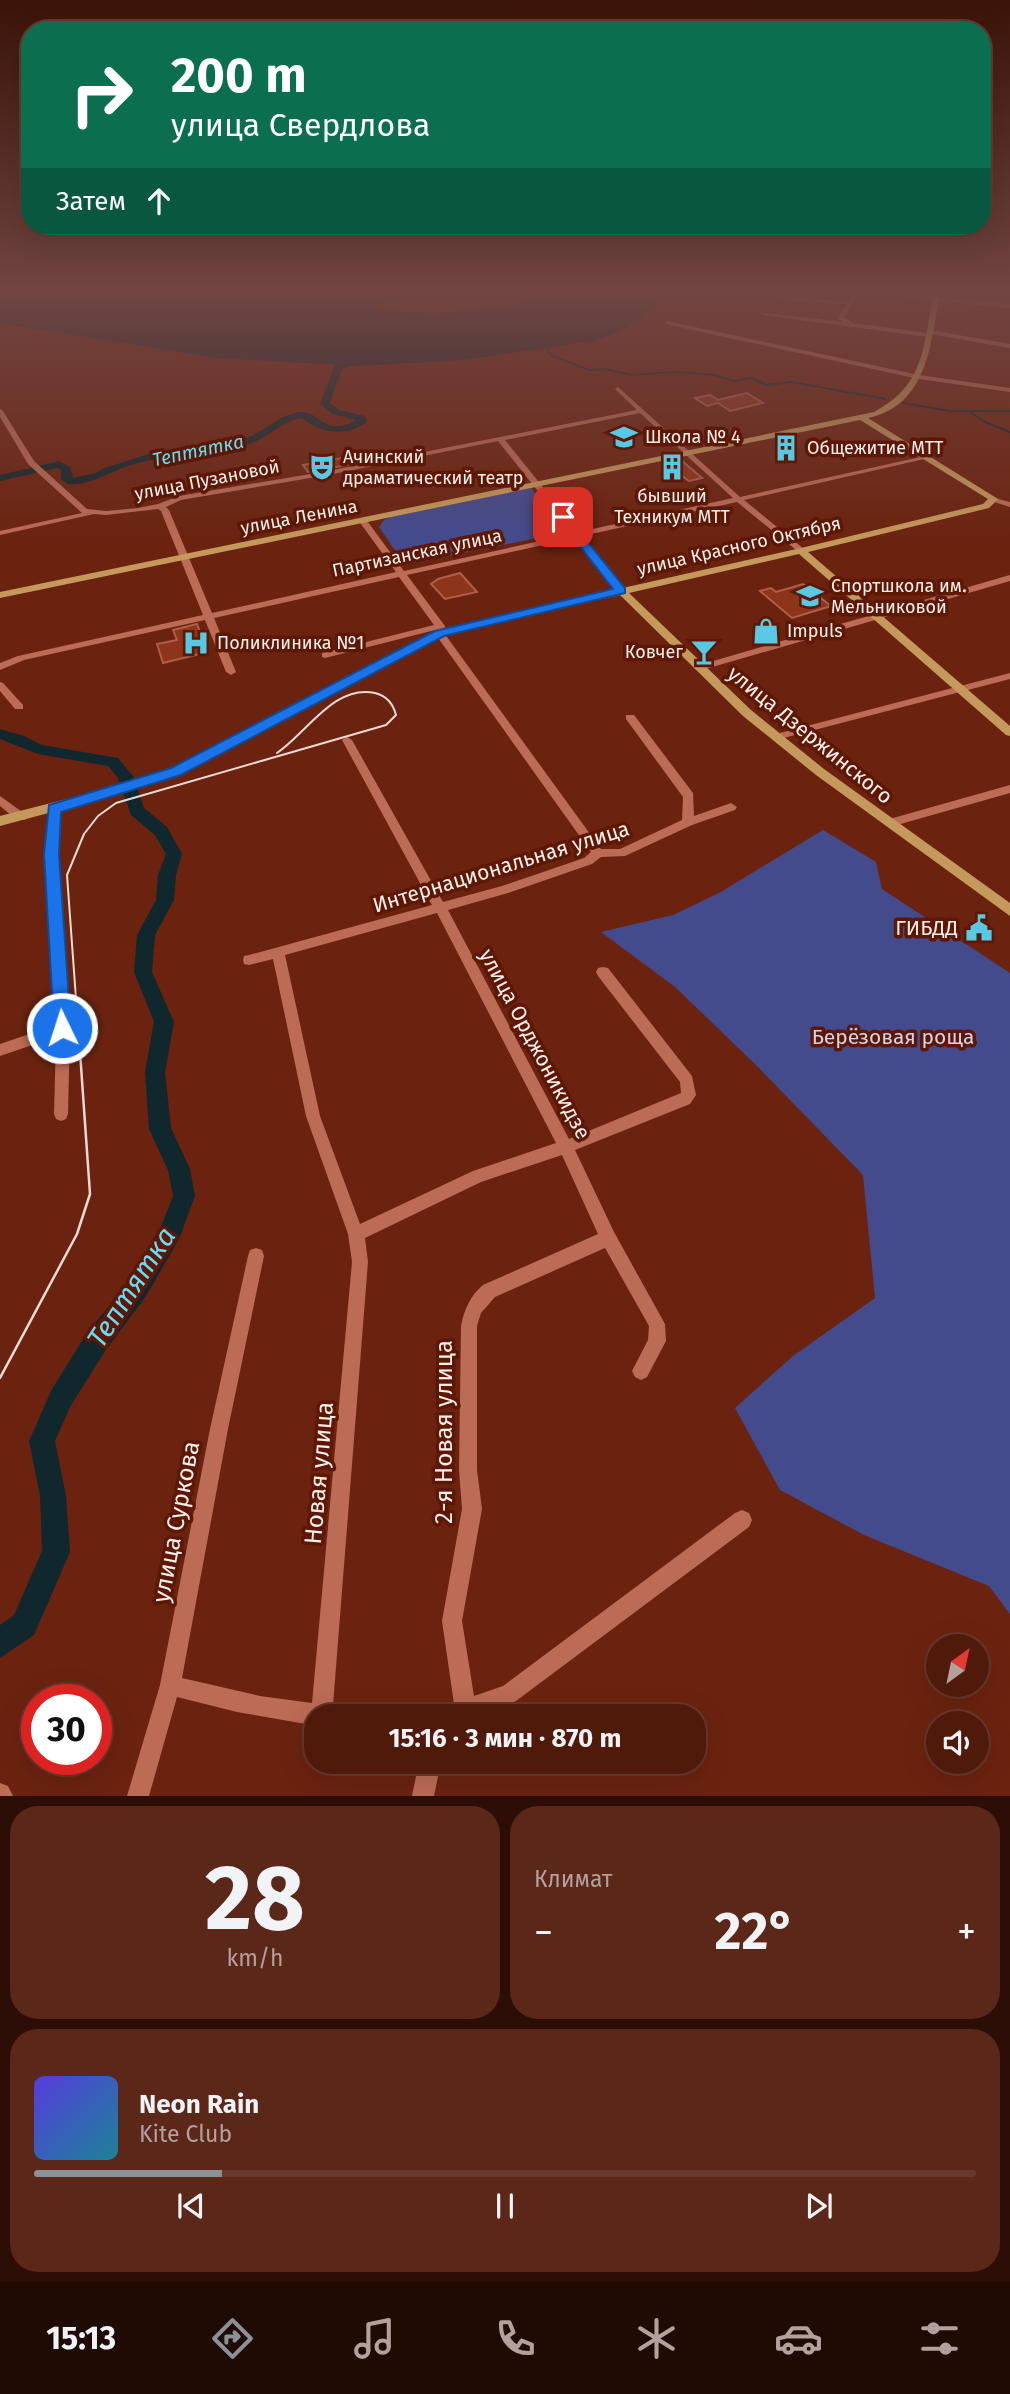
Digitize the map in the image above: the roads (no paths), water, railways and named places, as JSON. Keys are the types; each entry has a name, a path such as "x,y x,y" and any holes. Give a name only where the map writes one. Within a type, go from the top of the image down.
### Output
{"main road":[{"name":"улица Ленина","path":"0,595 861,417 883,411 897,402 919,377"},
{"path":"861,417 994,499"},
{"name":"улица Красного Октября","path":"0,821 54,809 148,782 209,756 440,630 801,551 986,506 994,499"},
{"path":"801,551 1010,732"},
{"name":"улица Дзержинского","path":"621,590 724,693 776,737 1010,911"}],"street":[{"path":"909,375 1010,390"},
{"path":"618,389 738,499 801,551"},
{"path":"0,411 31,462 77,506 91,513"},
{"name":"улица Пузановой","path":"0,533 91,513 116,513 160,506 178,498 328,473 641,411"},
{"name":"улица Дзержинского","path":"499,438 621,590"},
{"name":"Партизанская улица","path":"0,667 21,658 208,615 925,458"},
{"path":"994,499 1010,505"},
{"path":"160,506 165,510 185,556 231,672"},
{"path":"362,520 598,853"},
{"path":"699,668 873,615 1010,578"},
{"path":"325,655 440,630"},
{"path":"776,737 1010,676"},
{"path":"0,685 19,707"},
{"path":"629,717 689,796 688,822"},
{"name":"улица Орджоникидзе","path":"347,740 566,1147 608,1237 657,1324 657,1341 642,1371"},
{"path":"890,823 1010,789"},
{"path":"0,800 21,817"},
{"name":"Интернациональная улица","path":"249,960 439,908 588,861 598,853 621,853 688,822 732,807"},
{"path":"54,809 51,854 62,1028 61,1114"},
{"path":"278,953 313,1116 356,1234 478,1176 566,1147 685,1099 689,1095 687,1080 603,972"},
{"path":"0,1050 62,1028"},
{"name":"Новая улица","path":"323,1704 359,1282 360,1262 356,1234"},
{"name":"2-я Новая улица","path":"456,1704 452,1621 472,1509 468,1470 469,1326 472,1312 476,1303 489,1291 608,1237"},
{"name":"улица Суркова","path":"138,1796 170,1685 219,1429 256,1256"},
{"path":"481,1704 509,1694 742,1520"},
{"path":"170,1685 216,1697 304,1713"},
{"path":"423,1796 428,1774"}],"waterway":[{"name":"Тептятка","path":"0,478 59,464 66,469 66,479 71,482 100,476 108,470 165,454 247,441 291,417 304,415 318,425 332,429 362,422 361,418 336,412 325,404 335,375"},
{"path":"713,375 733,381 751,378 767,385 791,382 886,399"},
{"path":"903,403 950,411 1010,411"},
{"path":"970,412 985,422 1010,432"},
{"name":"Тептятка","path":"0,734 19,739 38,749 113,762 125,776 137,811 161,831 174,854 167,875 165,900 146,935 143,972 164,1022 155,1072 160,1129 179,1169 184,1196 171,1231 138,1288 96,1342 61,1398 42,1441 53,1496 56,1552 24,1625 0,1643"}],"tram line":[{"path":"80,1054 67,875 84,834 98,816 116,803 386,725 396,715 395,711 386,698 379,694 360,692 347,696 322,712 277,753"},
{"path":"0,1378 77,1234 90,1194 80,1052"}],"place":[{"name":"Школа № 4","path":"624,437"},
{"name":"Общежитие МТТ","path":"786,448"},
{"name":"Ачинский драматический театр","path":"322,467"},
{"name":"бывший Техникум МТТ","path":"672,467"},
{"name":"Спортшкола им. Мельниковой","path":"810,596"},
{"name":"Impuls","path":"766,631"},
{"name":"Поликлиника №1","path":"196,643"},
{"name":"Ковчег","path":"704,652"},
{"name":"ГИБДД","path":"979,928"}],"park label":[{"name":"Берёзовая роща","path":"893,1037"}]}
